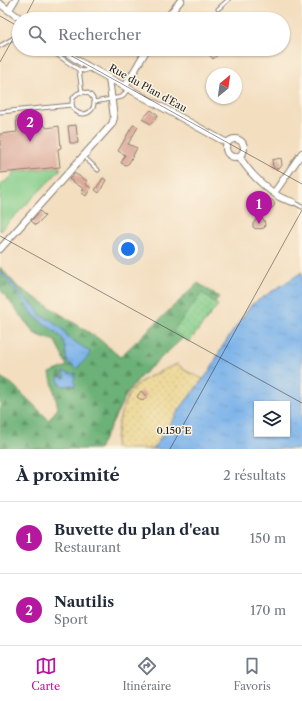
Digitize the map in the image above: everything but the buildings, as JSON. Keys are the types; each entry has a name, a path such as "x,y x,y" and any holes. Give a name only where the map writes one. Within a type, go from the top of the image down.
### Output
{"street":[{"path":"9,10 15,0"},
{"path":"172,12 181,0"},
{"path":"0,4 12,12"},
{"name":"Rue du Plan d'Eau","path":"71,56 227,143"},
{"path":"127,88 143,56"},
{"path":"0,249 112,124 114,118 109,78"},
{"name":"Rue du Plan d'Eau","path":"233,139 241,142 244,151 239,156 234,157 229,155 226,150 227,143 233,139"},
{"path":"274,193 302,153"},
{"name":"Rue du Plan d'Eau","path":"239,156 244,165 278,197 293,202"}],"lane":[{"path":"218,9 228,0"},
{"path":"0,46 12,39"},
{"path":"59,56 79,70 84,71 91,68"},
{"path":"79,70 82,93"},
{"path":"94,102 122,97 127,88"},
{"path":"82,93 89,94 94,102 91,111 85,114 75,111 72,105 76,95 82,93"},
{"path":"0,112 72,105"},
{"path":"83,156 98,170"},
{"path":"293,202 302,207"}],"green space":[{"path":"60,167 60,170 0,231 0,185 10,178 14,172"},
{"path":"0,267 17,286 99,339 120,357 198,283 219,297 184,337 141,376 127,393 99,449 0,449 0,377 12,384 49,420 58,408 50,373 67,366 55,341 35,334 0,289"},
{"path":"202,293 218,305 189,342 173,331"}],"sand":[{"path":"177,364 186,371 203,379 185,402 153,449 115,448 119,421 125,403 134,388 144,379"}],"water":[{"path":"0,270 22,296 36,307 40,315 51,320 63,330 68,337 90,352 88,357 78,368 75,369 74,366 67,362 65,346 62,338 34,316"},
{"path":"302,272 302,449 153,449 185,402 209,372 222,347 251,305"},
{"path":"63,372 76,373 74,379 75,387 73,385 63,386 59,383 58,378 60,376 63,378 66,377"}],"place":[{"name":"Nautilis","path":"30,142"},
{"name":"Buvette du plan d'eau","path":"259,224"}]}
